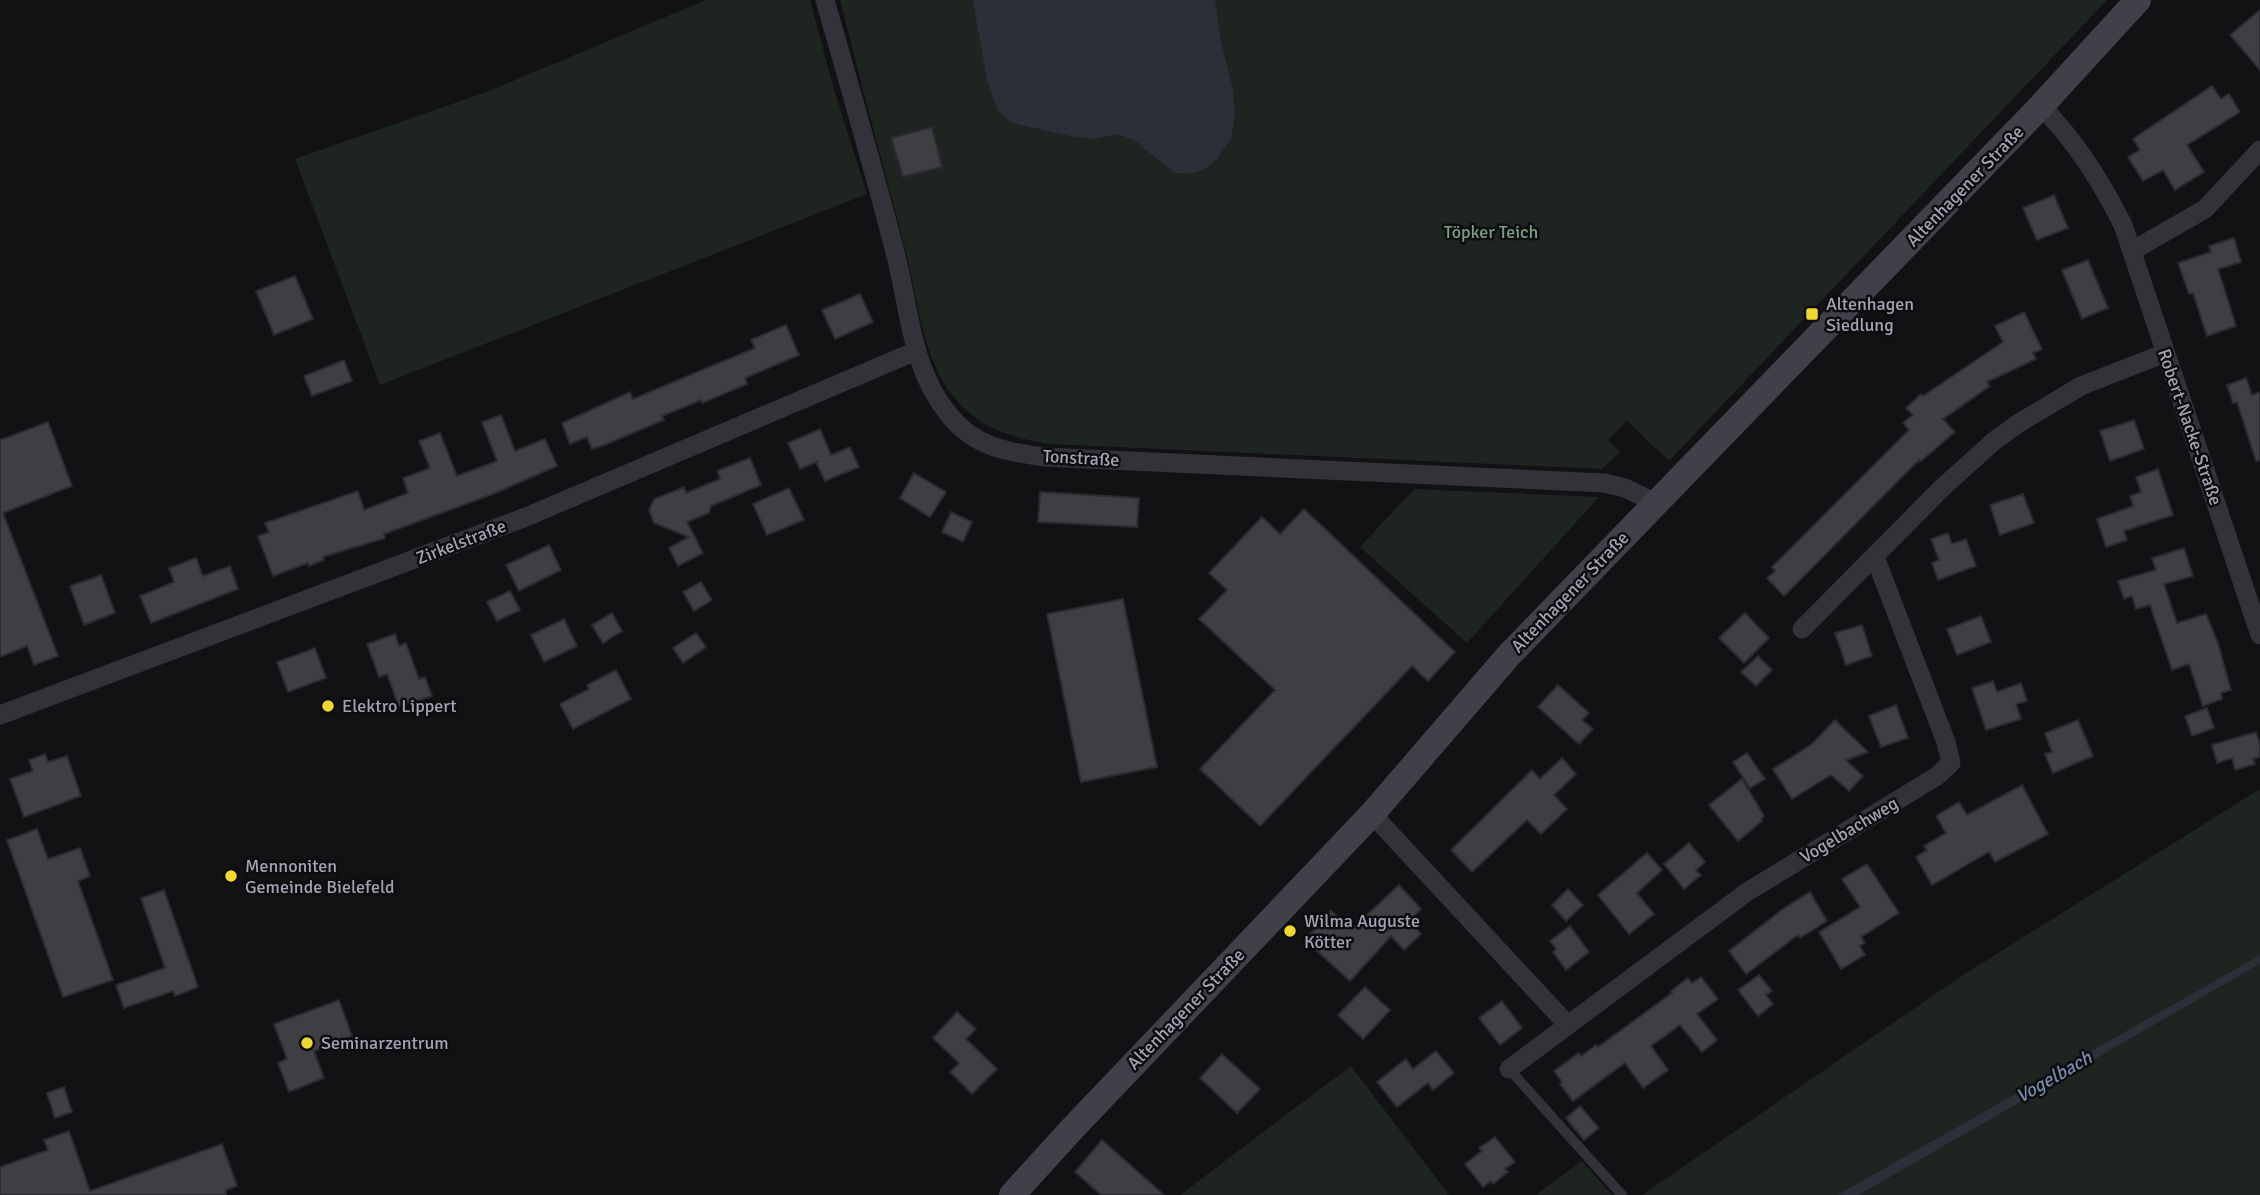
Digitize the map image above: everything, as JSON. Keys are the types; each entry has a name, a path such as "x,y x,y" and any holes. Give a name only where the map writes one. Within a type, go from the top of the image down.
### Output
{"main road":[{"name":"Altenhagener Straße","path":"1012,1195 1372,814 1508,655 1709,451 2041,106 2138,0"}],"street":[{"name":"Tonstraße","path":"825,0 896,255 916,351 935,397 966,433 983,444 1007,452 1058,457 1605,483 1625,488 1656,503"},
{"name":"Robert-Nacke-Straße","path":"2041,106 2078,148 2104,188 2132,251 2165,353 2255,600 2260,635"},
{"path":"2132,251 2205,209 2260,150"},
{"name":"Zirkelstraße","path":"0,715 526,517 916,351"},
{"path":"1802,629 1943,487 2019,423 2081,386 2165,353"},
{"name":"Vogelbachweg","path":"1508,1069 1747,892 1937,776 1951,763 1946,742 1875,557"},
{"path":"1372,814 1567,1024"}],"lane":[{"path":"1508,1069 1622,1195"}],"green space":[{"path":"706,0 810,0 833,86 867,194 380,385 295,159 489,91"},
{"name":"Töpker Teich","path":"840,0 2107,0 1669,461 1627,421 1608,440 1620,452 1602,469 1049,444 1012,436 978,420 959,403 947,387 929,350"},
{"path":"1414,489 1599,497 1467,643 1360,547"},
{"path":"2260,789 2260,955 1837,1195 1642,1195 1963,975"},
{"path":"2260,964 2260,1195 1859,1195"},
{"path":"1351,1066 1449,1195 1180,1195"},
{"path":"1582,1161 1612,1195 1536,1195"}],"water":[{"path":"973,0 1215,0 1221,42 1233,90 1235,118 1231,138 1217,159 1205,169 1188,174 1173,172 1134,140 1117,134 1094,139 1013,123 998,111 987,80"},
{"name":"Vogelbach","path":"2260,955 2260,964 1859,1195 1837,1195"}],"building":[{"path":"2260,10 2260,70 2230,35"},
{"path":"2212,86 2221,99 2229,94 2240,112 2187,145 2204,172 2175,190 2163,170 2143,181 2128,157 2140,150 2133,139"},
{"path":"932,127 942,167 903,177 891,138"},
{"path":"2054,195 2068,228 2037,240 2023,208"},
{"path":"2234,238 2241,262 2218,269 2236,326 2207,336 2193,293 2189,294 2178,263 2211,252 2209,246"},
{"path":"2088,260 2108,308 2082,319 2062,270"},
{"path":"295,276 313,319 274,335 256,291"},
{"path":"860,294 873,322 835,339 822,310"},
{"path":"2024,312 2042,349 2033,353 2036,359 1987,382 1990,386 1943,419 1955,432 1920,462 1919,460 1784,596 1767,578 1775,571 1772,567 1909,430 1903,423 1913,415 1906,408 1921,394 1923,396 2003,342 1995,326"},
{"path":"786,325 799,355 745,378 747,384 662,416 664,420 604,445 592,449 587,437 570,444 562,423 630,392 633,399 755,348 751,340"},
{"path":"344,360 352,381 312,396 304,376"},
{"path":"2246,378 2252,395 2260,392 2260,460 2256,461 2237,402 2233,403 2227,385"},
{"path":"501,415 515,451 545,439 557,466 493,494 384,534 385,538 273,576 258,536 269,532 265,523 358,491 364,510 408,493 403,478 430,468 419,441 440,433 457,476 497,461 482,422"},
{"path":"2134,420 2144,449 2110,461 2100,431"},
{"path":"48,422 72,486 3,513 58,656 34,665 27,646 0,657 0,440"},
{"path":"820,429 831,455 850,447 859,467 825,481 816,462 800,469 788,443"},
{"path":"750,458 761,485 711,506 709,513 687,522 703,553 678,566 669,548 689,537 654,523 649,510 654,499 684,487 686,493 720,479 717,471"},
{"path":"2158,469 2173,515 2124,531 2127,540 2106,547 2097,519 2133,506 2130,496 2141,492 2136,477"},
{"path":"914,473 946,492 930,517 900,498"},
{"path":"789,488 804,520 767,535 753,504"},
{"path":"1040,492 1139,498 1137,527 1038,522"},
{"path":"2023,494 2034,523 2000,535 1990,505"},
{"path":"1304,509 1455,652 1428,681 1412,666 1260,826 1200,769 1275,690 1199,619 1227,590 1209,573 1262,517 1280,534"},
{"path":"951,512 972,522 963,542 942,532"},
{"path":"1948,533 1952,544 1966,539 1976,566 1938,580 1932,563 1939,560 1931,539"},
{"path":"549,545 561,570 519,591 506,565"},
{"path":"2184,548 2193,576 2164,584 2177,623 2206,614 2218,643 2231,690 2221,693 2222,699 2203,706 2189,664 2172,670 2150,605 2136,609 2132,596 2124,599 2118,581 2156,570 2152,558"},
{"path":"196,558 203,576 230,566 238,589 151,623 140,596 174,582 169,568"},
{"path":"101,575 115,613 84,625 70,586"},
{"path":"701,582 712,600 694,611 683,592"},
{"path":"510,591 520,610 497,621 487,602"},
{"path":"1123,599 1157,767 1081,782 1047,614"},
{"path":"612,613 622,631 603,643 592,625"},
{"path":"1745,613 1769,638 1744,663 1719,638"},
{"path":"1981,616 1991,642 1957,655 1947,629"},
{"path":"564,619 577,646 544,662 531,635"},
{"path":"1862,625 1872,656 1846,665 1835,633"},
{"path":"696,633 706,647 683,663 673,648"},
{"path":"395,634 399,646 406,643 419,679 425,677 432,696 399,707 387,674 379,677 367,644"},
{"path":"315,648 326,678 288,692 277,662"},
{"path":"1758,656 1772,670 1756,686 1741,672"},
{"path":"616,670 631,699 573,729 560,704 589,689 587,685"},
{"path":"1993,681 1997,692 2021,683 2027,701 2016,704 2021,719 1986,730 1972,688"},
{"path":"1558,685 1589,713 1582,720 1593,729 1579,744 1538,707"},
{"path":"1896,705 1908,738 1881,747 1869,716"},
{"path":"2207,708 2214,728 2192,736 2185,716"},
{"path":"1835,720 1868,752 1846,760 1863,776 1849,791 1831,775 1792,799 1773,769 1812,744"},
{"path":"2078,720 2093,756 2053,773 2045,754 2052,752 2045,733"},
{"path":"2256,732 2260,757 2253,759 2255,764 2235,770 2232,758 2217,763 2212,745"},
{"path":"1747,753 1765,779 1750,788 1733,762"},
{"path":"45,754 48,762 67,756 81,796 24,817 10,779 33,771 29,760"},
{"path":"1562,758 1576,774 1554,795 1567,809 1541,834 1527,820 1472,872 1451,850 1532,770 1540,779"},
{"path":"1742,779 1764,816 1762,821 1738,841 1709,805"},
{"path":"2022,785 2048,834 1995,862 1989,852 1932,885 1916,857 1927,850 1924,846 1946,833 1936,816 1959,802 1967,815"},
{"path":"37,829 48,859 80,848 90,876 78,881 113,980 63,997 7,840"},
{"path":"1689,843 1705,862 1696,870 1701,875 1684,889 1664,864"},
{"path":"1647,853 1662,870 1637,893 1654,914 1629,934 1598,895"},
{"path":"1867,864 1899,913 1861,937 1865,943 1860,946 1865,955 1841,969 1819,932 1860,907 1842,879"},
{"path":"1399,885 1421,909 1409,921 1421,934 1404,950 1391,936 1350,981 1305,940 1331,911 1352,929"},
{"path":"1568,889 1583,905 1566,921 1552,905"},
{"path":"164,890 198,987 175,996 173,991 124,1008 116,985 165,968 141,898"},
{"path":"1810,892 1827,921 1800,938 1798,935 1746,974 1729,951 1783,909"},
{"path":"1570,926 1589,952 1566,970 1553,952 1556,949 1550,941"},
{"path":"1759,975 1772,991 1766,995 1773,1004 1758,1016 1738,990"},
{"path":"1701,977 1718,999 1697,1014 1717,1040 1702,1052 1680,1025 1651,1046 1668,1070 1643,1088 1625,1063 1573,1101 1554,1071 1579,1053 1581,1056 1596,1045 1598,1047 1672,993 1671,991 1688,978 1692,983"},
{"path":"1365,987 1390,1010 1363,1039 1338,1015"},
{"name":"Seminarzentrum","path":"339,1000 352,1036 314,1051 324,1078 289,1092 278,1063 287,1059 274,1024"},
{"path":"1502,1001 1522,1028 1500,1045 1479,1018"},
{"path":"957,1012 976,1029 966,1039 997,1069 972,1094 950,1072 959,1063 933,1038"},
{"path":"1436,1051 1454,1073 1433,1090 1428,1083 1397,1107 1377,1082 1406,1059 1413,1069"},
{"path":"1222,1054 1260,1089 1237,1113 1200,1078"},
{"path":"64,1087 72,1112 55,1118 47,1093"},
{"path":"1580,1106 1599,1128 1584,1140 1566,1118"},
{"path":"69,1131 90,1191 222,1144 237,1186 226,1190 226,1195 0,1195 0,1167 48,1150 44,1140"},
{"path":"1495,1137 1515,1162 1505,1169 1508,1172 1493,1184 1491,1181 1483,1187 1465,1164 1482,1151 1479,1148"},
{"path":"1102,1140 1164,1195 1101,1195 1075,1172"}],"place":[{"name":"Altenhagen Siedlung","path":"1812,314"},
{"name":"Elektro Lippert","path":"328,706"},
{"name":"Mennoniten Gemeinde Bielefeld","path":"231,876"},
{"name":"Wilma Auguste Kötter","path":"1290,931"},
{"name":"Seminarzentrum","path":"307,1043"}]}
